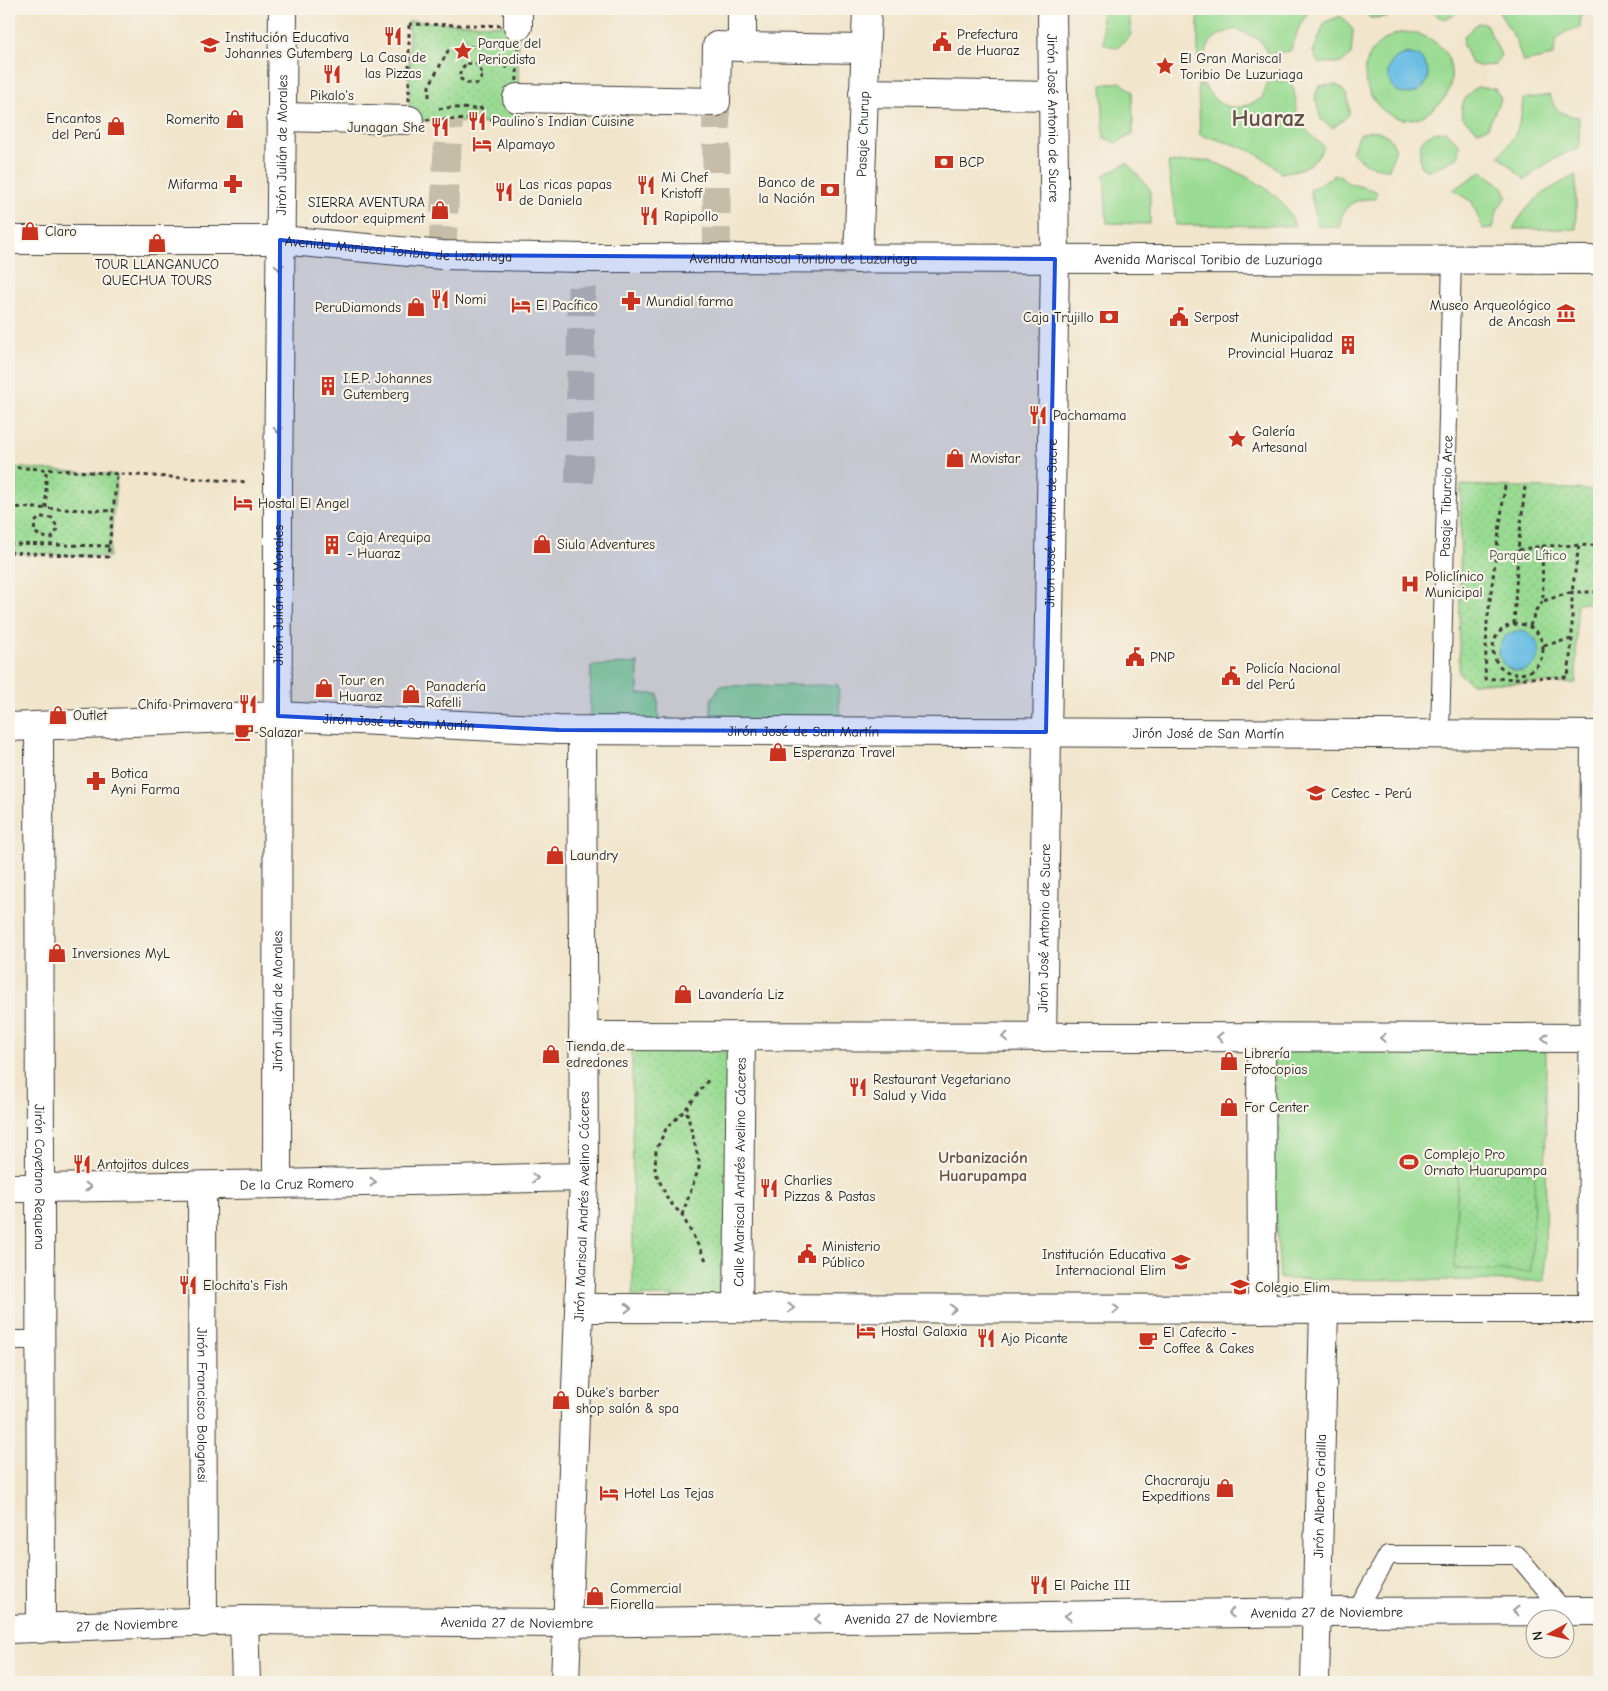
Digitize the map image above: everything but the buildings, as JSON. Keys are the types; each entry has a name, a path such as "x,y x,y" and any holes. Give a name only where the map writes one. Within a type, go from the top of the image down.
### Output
{"street":[{"name":"Jirón Julián de Morales","path":"277,1183 278,483 280,117 283,9"},
{"path":"742,9 742,47"},
{"name":"Pasaje Churup","path":"858,258 866,9"},
{"name":"Jirón José Antonio de Sucre","path":"1042,1037 1055,259 1052,9"},
{"path":"517,98 716,102 717,46 865,49"},
{"path":"863,93 1053,96"},
{"path":"280,117 416,114"},
{"name":"Avenida Mariscal Toribio de Luzuriaga","path":"9,240 280,240 442,255 582,258 1452,258 1599,260"},
{"name":"Jirón José de San Martín","path":"9,728 278,716 582,731 1597,735"},
{"name":"Jirón Cayetano Requena","path":"39,726 40,1629"},
{"name":"Jirón Mariscal Andrés Avelino Cáceres","path":"565,1682 584,1177 582,731"},
{"path":"579,1308 1595,1309 1594,1038 1597,735"},
{"path":"584,1036 1594,1038"},
{"name":"Calle Mariscal Andrés Avelino Cáceres","path":"738,1308 741,1036"},
{"path":"1261,1037 1262,1309"},
{"name":"De la Cruz Romero","path":"9,1188 202,1187 277,1183 584,1177"},
{"name":"Jirón Francisco Bolognesi","path":"202,1187 203,1623"},
{"name":"Jirón Alberto Gridilla","path":"1315,1682 1324,1309"},
{"name":"Avenida 27 de Noviembre","path":"244,1620 567,1623 1316,1612 1526,1611"},
{"name":"Avenida 27 de Noviembre","path":"1576,1611 1599,1611"},
{"path":"244,1620 246,1682"},
{"name":"27 de Noviembre","path":"9,1629 244,1620"}],"lane":[{"name":"Pasaje Tiburcio Arce","path":"1440,734 1452,258"},
{"path":"9,1340 40,1340"},
{"path":"1356,1612 1388,1555 1517,1554 1562,1608"}],"path":[{"path":"416,114 409,24 512,31"},
{"path":"506,71 512,31"},
{"path":"416,114 516,119 517,98 512,31"},
{"path":"416,114 448,51 512,31"},
{"path":"467,63 477,64 483,75 477,84 467,83 459,78 461,69 467,63"},
{"path":"434,110 450,106 481,109 489,106"},
{"path":"9,467 117,476 278,483"},
{"path":"46,470 46,508"},
{"path":"9,552 108,557 117,476"},
{"path":"1505,486 1487,623 1485,679 1568,677 1572,639 1572,592 1579,545"},
{"path":"1514,624 1518,550 1525,487"},
{"path":"9,507 114,511"},
{"path":"41,518 52,518 58,529 52,538 42,537 34,532 35,522 41,518"},
{"path":"9,544 110,546"},
{"path":"1518,550 1542,546 1599,544"},
{"path":"1542,546 1544,601"},
{"path":"1530,626 1536,610 1544,601 1572,592 1599,592"},
{"path":"1514,624 1530,626 1541,638 1543,646 1541,662 1535,669 1519,675 1510,673 1497,663 1493,646 1500,632 1514,624"},
{"path":"1543,646 1572,639"},
{"path":"1486,646 1493,646"},
{"path":"686,1109 700,1165 682,1215 668,1200 655,1171 656,1150 666,1128 686,1109"}],"highlighted area":[{"path":"280,240 442,255 1055,259 1046,732 559,730 278,716"}],"green space":[{"path":"1101,9 1129,9 1131,35 1117,48 1104,44"},
{"path":"1198,9 1310,9 1300,25 1290,51 1268,54 1259,39 1235,29 1215,38 1209,45 1205,56 1198,57"},
{"path":"1363,9 1394,9 1388,17 1370,18"},
{"path":"1426,9 1460,9 1453,16 1443,19"},
{"path":"1497,9 1581,9 1580,28 1567,31 1557,38 1553,56 1523,62 1516,40"},
{"path":"1341,16 1353,30 1351,55 1341,63 1318,63 1313,52 1325,22"},
{"name":"Parque del Periodista","path":"409,21 518,26 519,125 409,120"},
{"path":"1478,23 1486,24 1501,55 1495,65 1479,66 1471,63 1463,45 1464,36"},
{"path":"1402,32 1424,36 1440,47 1450,63 1451,74 1449,90 1441,102 1432,110 1414,119 1397,118 1382,109 1370,95 1365,78 1368,60 1379,44","holes":["1406,53 1418,56 1427,66 1425,86 1412,92 1400,92 1391,84 1388,70"]},
{"path":"1269,79 1290,82 1300,121 1309,133 1324,147 1311,163 1301,169 1281,173 1263,158 1244,148 1200,135 1198,85 1204,85 1210,94 1222,104 1229,107 1237,107 1245,106 1262,98"},
{"path":"1120,82 1132,91 1133,134 1117,143 1104,138 1102,85"},
{"path":"1337,85 1348,97 1349,115 1333,128 1321,120 1315,97 1319,86"},
{"path":"1477,87 1495,89 1501,98 1488,127 1478,131 1462,117 1462,108 1465,100"},
{"path":"1550,95 1554,105 1560,111 1579,117 1579,149 1564,154 1550,162 1525,180 1499,156 1517,130 1523,99"},
{"path":"1375,130 1388,136 1396,148 1389,169 1378,168 1368,164 1359,159 1352,151 1360,134"},
{"path":"1445,131 1460,145 1457,158 1429,171 1421,167 1420,146 1422,141 1425,137 1436,132"},
{"path":"1209,160 1248,177 1271,192 1289,213 1295,226 1176,225 1168,163"},
{"path":"1127,163 1150,189 1150,224 1107,223 1104,175"},
{"path":"1482,171 1504,188 1507,197 1498,208 1493,228 1483,229 1472,202 1453,190"},
{"path":"1337,174 1348,183 1376,191 1376,199 1362,200 1350,204 1343,213 1340,227 1318,226 1310,190"},
{"path":"1576,175 1576,229 1513,229 1525,210 1539,197"},
{"path":"9,467 117,475 109,557 9,553"},
{"name":"Parque Lítico","path":"1461,485 1599,490 1599,603 1577,603 1576,683 1471,683 1459,673"},
{"path":"638,663 638,694 658,694 659,731 589,730 591,666"},
{"path":"838,685 841,732 711,731 711,700 720,686"},
{"path":"1275,1046 1546,1051 1545,1281 1280,1279 1272,1161"},
{"path":"732,1048 726,1297 633,1296 632,1050"},
{"path":"1458,1170 1535,1173 1531,1272 1454,1269"}],"water":[{"path":"1412,54 1419,57 1425,63 1428,74 1427,82 1419,91 1412,94 1404,94 1397,91 1389,82 1388,70 1391,63 1400,55"},
{"path":"1523,631 1530,634 1536,640 1539,651 1538,659 1530,668 1523,671 1515,671 1508,668 1500,659 1499,647 1502,640 1511,632"}],"tunnel":[{"path":"716,102 717,258"},
{"path":"442,255 449,120"},
{"path":"579,483 582,258"}],"place":[{"name":"La Casa de las Pizzas","path":"393,36"},
{"name":"Prefectura de Huaraz","path":"942,42"},
{"name":"Institución Educativa Johannes Gutemberg","path":"210,45"},
{"name":"Parque del Periodista","path":"463,51"},
{"name":"El Gran Mariscal Toribio De Luzuriaga","path":"1165,66"},
{"name":"Pikalo's","path":"332,74"},
{"name":"Romerito","path":"235,119"},
{"name":"Paulino‘s Indian Cuisine","path":"477,121"},
{"name":"Encantos del Perú","path":"116,126"},
{"name":"Junagan She","path":"440,127"},
{"name":"Alpamayo","path":"482,144"},
{"name":"BCP","path":"944,162"},
{"name":"Mifarma","path":"233,184"},
{"name":"Mi Chef Kristoff","path":"646,185"},
{"name":"Banco de la Nación","path":"830,190"},
{"name":"Las ricas papas de Daniela","path":"504,192"},
{"name":"SIERRA AVENTURA outdoor equipment","path":"440,210"},
{"name":"Rapipollo","path":"649,216"},
{"name":"Claro","path":"30,231"},
{"name":"TOUR LLANGANUCO QUECHUA TOURS","path":"157,243"},
{"name":"Nomi","path":"440,299"},
{"name":"Mundial farma","path":"631,301"},
{"name":"El Pacífico","path":"521,305"},
{"name":"PeruDiamonds","path":"416,307"},
{"name":"Museo Arqueológico de Ancash","path":"1566,313"},
{"name":"Caja Trujillo","path":"1109,317"},
{"name":"Serpost","path":"1179,317"},
{"name":"Municipalidad Provincial Huaraz","path":"1348,345"},
{"name":"I.E.P. Johannes Gutemberg","path":"328,386"},
{"name":"Pachamama","path":"1038,415"},
{"name":"Galería Artesanal","path":"1237,439"},
{"name":"Movistar","path":"955,458"},
{"name":"Hostal El Angel","path":"243,503"},
{"name":"Siula Adventures","path":"542,544"},
{"name":"Caja Arequipa - Huaraz","path":"332,545"},
{"name":"Policlínico Municipal","path":"1410,584"},
{"name":"PNP","path":"1135,657"},
{"name":"Policía Nacional del Perú","path":"1231,676"},
{"name":"Tour en Huaraz","path":"324,688"},
{"name":"Panadería Rafelli","path":"411,694"},
{"name":"Chifa Primavera","path":"248,704"},
{"name":"Outlet","path":"58,715"},
{"name":"Salazar","path":"244,732"},
{"name":"Esperanza Travel","path":"778,752"},
{"name":"Botica Ayni Farma","path":"96,781"},
{"name":"Cestec - Perú","path":"1316,793"},
{"name":"Laundry","path":"555,855"},
{"name":"Inversiones MyL","path":"57,953"},
{"name":"Lavandería Liz","path":"683,994"},
{"name":"Tienda de edredones","path":"551,1054"},
{"name":"Librería Fotocopias","path":"1229,1061"},
{"name":"Restaurant Vegetariano Salud y Vida","path":"858,1087"},
{"name":"For Center","path":"1229,1107"},
{"name":"Complejo Pro Ornato Huarupampa","path":"1409,1162"},
{"name":"Antojitos dulces","path":"82,1164"},
{"name":"Charlies Pizzas & Pastas","path":"769,1188"},
{"name":"Ministerio Público","path":"807,1254"},
{"name":"Institución Educativa Internacional Elim","path":"1181,1262"},
{"name":"Elochita's Fish","path":"188,1285"},
{"name":"Colegio Elim","path":"1240,1287"},
{"name":"Hostal Galaxia","path":"866,1331"},
{"name":"Ajo Picante","path":"986,1338"},
{"name":"El Cafecito - Coffee & Cakes","path":"1148,1340"},
{"name":"Duke's barber shop salón & spa","path":"561,1400"},
{"name":"Chacraraju Expeditions","path":"1225,1488"},
{"name":"Hotel Las Tejas","path":"609,1493"},
{"name":"El Paiche III","path":"1039,1585"},
{"name":"Commercial Fiorella","path":"595,1596"}],"district":[{"name":"Huaraz","path":"1268,118"},
{"name":"Urbanización Huarupampa","path":"983,1166"}]}
